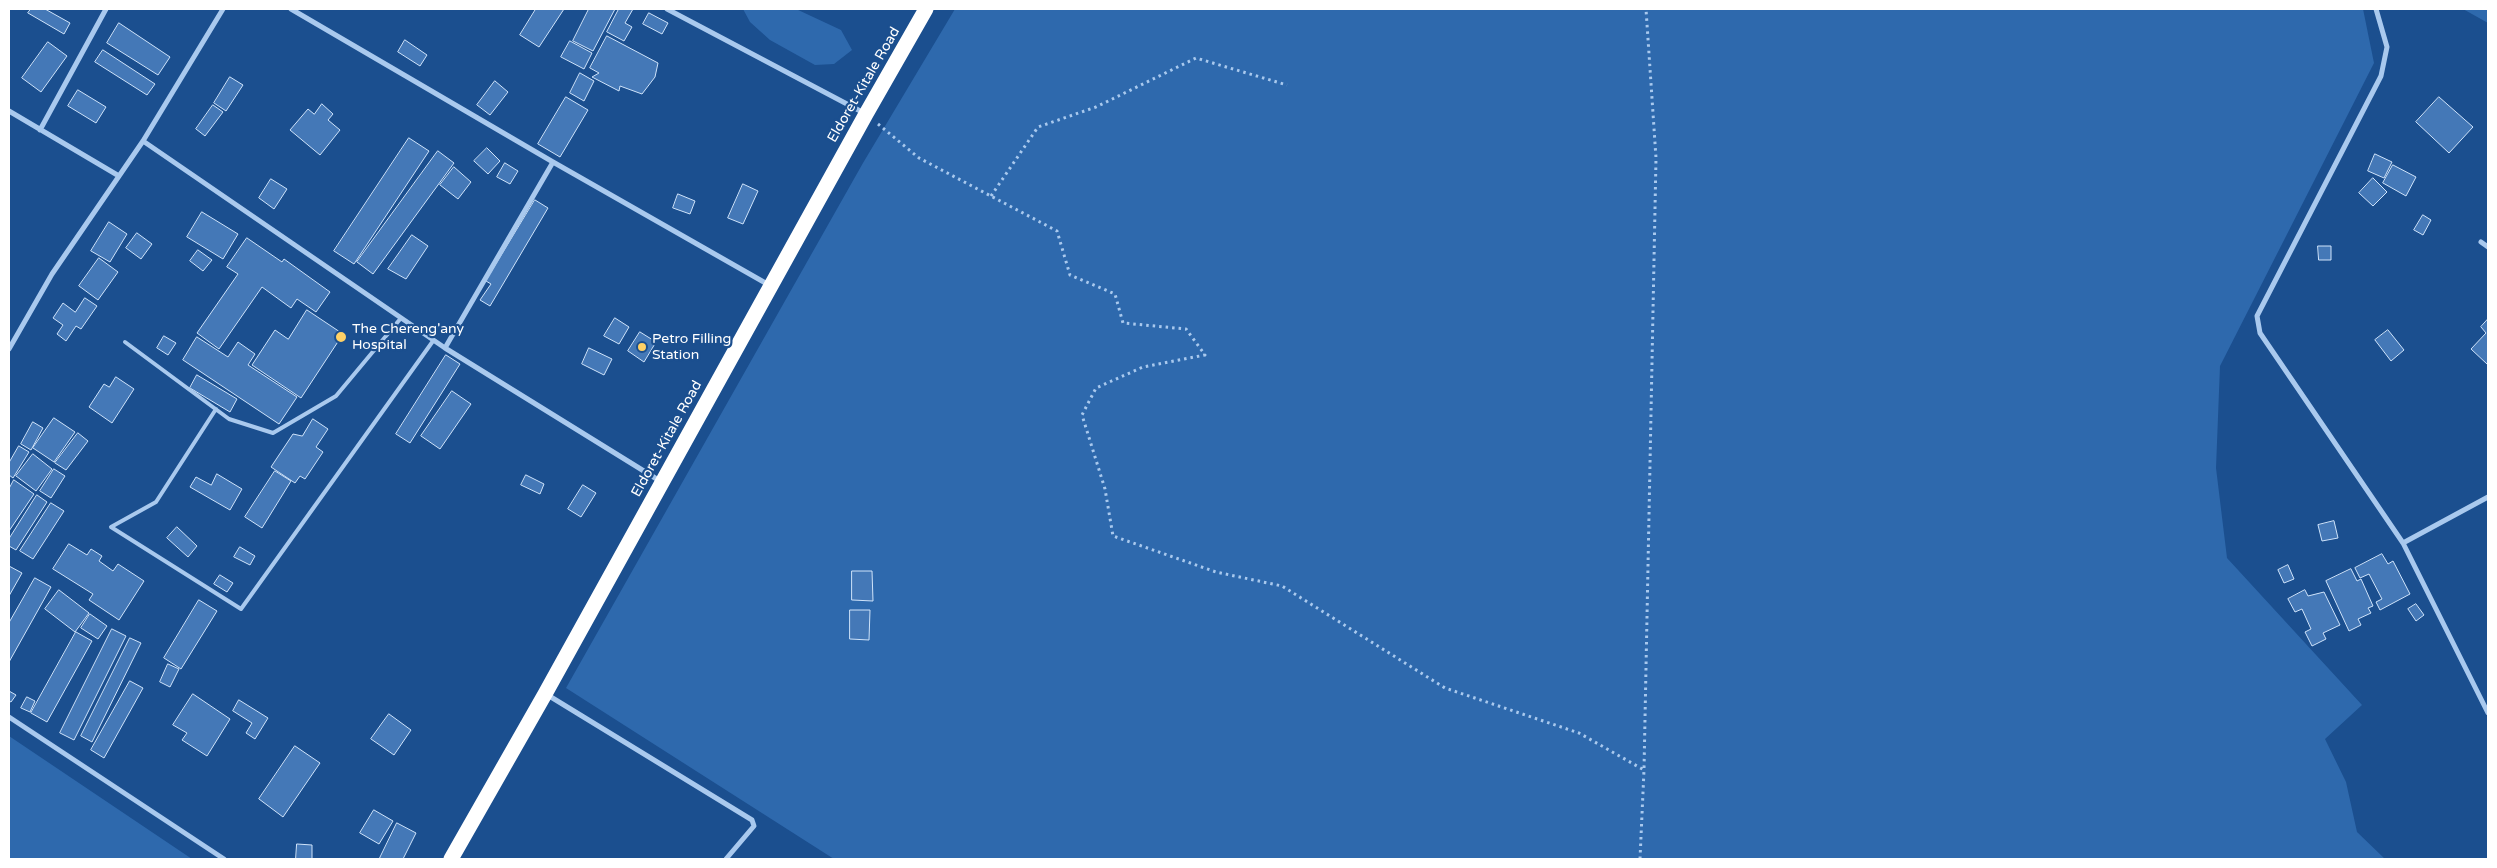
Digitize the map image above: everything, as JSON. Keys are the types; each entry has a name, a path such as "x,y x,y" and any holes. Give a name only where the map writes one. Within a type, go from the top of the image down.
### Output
{"highway":[{"name":"Eldoret-Kitale Road","path":"451,859 545,694 926,9"}],"street":[{"path":"40,130 106,9"},
{"path":"9,348 52,274 143,141 222,9"},
{"path":"291,9 553,162 771,286"},
{"path":"667,9 866,114"},
{"path":"2376,9 2387,47 2381,76 2257,316 2257,324 2260,333 2403,543 2488,714"},
{"path":"9,111 119,176"},
{"path":"143,141 444,348 662,482"},
{"path":"444,348 553,162"},
{"path":"2480,242 2488,246"},
{"path":"2403,543 2488,497"},
{"path":"545,694 752,820 754,826 726,859"},
{"path":"9,717 224,859"}],"lane":[{"path":"126,342 229,419 273,433 336,396 401,318"},
{"path":"216,409 156,502 111,526 241,610 433,340"}],"path":[{"path":"1640,859 1644,770 1656,158 1646,9"},
{"path":"991,196 1038,127 1096,107 1196,58 1287,85"},
{"path":"866,114 919,158 1057,231 1070,275 1116,294 1123,323 1186,329 1205,355 1143,367 1096,388 1082,415 1105,489 1113,536 1216,572 1282,586 1445,688 1579,733 1644,770"}],"shaded area":[{"path":"743,9 796,9 841,30 852,50 834,64 815,65 770,40 750,22"},
{"path":"955,9 2363,9 2374,63 2220,366 2216,468 2227,558 2362,705 2325,739 2346,782 2357,832 2385,859 834,859 566,688 863,163"},
{"path":"2463,9 2488,9 2488,23"},
{"path":"9,736 192,859 9,859"}],"building":[{"path":"31,9 45,9 70,23 64,34 28,13"},
{"path":"536,9 564,9 539,47 520,35"},
{"path":"589,9 615,9 593,51 573,41"},
{"path":"619,9 633,9 625,23 632,27 624,41 607,32"},
{"path":"649,13 668,23 662,34 643,24"},
{"path":"119,23 170,57 158,75 107,43"},
{"path":"607,36 658,63 655,77 642,94 620,86 619,91 592,77 599,73 590,68"},
{"path":"405,40 427,55 420,66 398,52"},
{"path":"570,41 592,53 584,69 561,57"},
{"path":"48,42 67,56 41,92 22,78"},
{"path":"103,50 155,84 147,95 95,62"},
{"path":"580,73 594,81 584,101 570,93"},
{"path":"230,77 243,85 226,111 214,103"},
{"path":"495,81 508,92 490,115 477,105"},
{"path":"78,90 106,107 96,123 68,106"},
{"path":"566,97 588,110 560,157 538,144"},
{"path":"2439,97 2473,127 2449,153 2416,122"},
{"path":"322,104 333,114 328,120 340,130 320,155 290,130 308,109 314,114"},
{"path":"213,105 223,112 205,136 196,129"},
{"path":"409,138 429,151 354,264 334,251"},
{"path":"487,148 500,161 488,174 474,161"},
{"path":"438,151 454,163 373,274 357,262"},
{"path":"2375,154 2392,162 2384,178 2368,171"},
{"path":"505,163 518,171 510,184 497,177"},
{"path":"2393,165 2416,177 2406,196 2383,183"},
{"path":"454,167 471,182 458,199 440,185"},
{"path":"2373,178 2387,192 2373,206 2359,193"},
{"path":"271,179 287,189 274,209 259,198"},
{"path":"743,184 758,191 743,224 728,218"},
{"path":"678,194 695,201 690,214 673,208"},
{"path":"535,200 548,208 490,306 480,300 491,284 486,281"},
{"path":"202,212 238,234 223,259 187,237"},
{"path":"2423,215 2431,220 2423,235 2414,230"},
{"path":"109,222 127,234 110,262 91,251"},
{"path":"137,233 152,244 141,259 126,248"},
{"path":"412,235 428,246 406,279 388,269"},
{"path":"247,238 282,262 284,259 330,292 316,312 297,299 291,308 262,287 219,349 197,333 238,274 227,267"},
{"path":"2318,246 2331,246 2331,260 2319,260"},
{"path":"198,250 212,260 203,271 190,261"},
{"path":"99,258 118,272 98,300 79,286"},
{"path":"85,298 97,306 81,329 76,326 66,341 57,334 63,325 53,318 63,303 75,312"},
{"path":"307,310 343,334 301,398 252,365 275,330 288,339"},
{"path":"615,318 629,327 619,344 604,336"},
{"path":"2488,319 2487,364 2471,349 2486,333 2481,327"},
{"path":"2388,330 2404,350 2391,361 2375,340"},
{"name":"Petro Filling Station","path":"640,332 656,342 644,362 628,351"},
{"path":"164,336 176,343 168,355 157,348"},
{"path":"197,337 228,357 238,342 255,354 248,365 297,397 279,424 183,360"},
{"path":"589,348 612,359 604,375 582,364"},
{"path":"446,355 460,364 410,443 396,434"},
{"path":"197,375 237,399 230,412 190,388"},
{"path":"116,377 134,389 112,423 89,407 104,384 109,387"},
{"path":"452,391 471,404 440,449 421,436"},
{"path":"54,418 75,432 54,462 33,448"},
{"path":"313,419 328,429 316,447 323,452 305,479 300,476 295,483 271,467 293,434 302,436"},
{"path":"33,422 43,428 31,450 21,444"},
{"path":"78,433 88,441 66,470 55,463"},
{"path":"19,446 29,452 13,478 9,475 9,463"},
{"path":"33,454 52,469 36,491 16,476"},
{"path":"54,469 65,476 51,498 40,491"},
{"path":"275,471 291,481 262,528 245,517"},
{"path":"217,474 242,489 230,510 190,487 196,477 211,485"},
{"path":"526,475 544,484 540,494 521,485"},
{"path":"14,480 34,494 9,531 9,489"},
{"path":"583,485 596,493 581,517 568,509"},
{"path":"37,495 47,502 16,550 9,546 9,539"},
{"path":"51,503 64,511 33,559 20,551"},
{"path":"2334,521 2338,538 2322,541 2318,525"},
{"path":"177,527 197,546 188,557 167,538"},
{"path":"69,544 87,555 91,549 102,556 99,561 113,571 118,564 144,581 119,620 89,600 93,594 53,569"},
{"path":"240,547 255,556 250,565 234,557"},
{"path":"2382,554 2388,564 2393,561 2410,594 2380,610 2376,602 2382,599 2369,574 2360,578 2355,568"},
{"path":"2288,565 2294,579 2284,583 2278,570"},
{"path":"9,566 22,573 9,596"},
{"path":"2351,569 2357,581 2361,579 2373,606 2368,608 2371,613 2358,619 2361,625 2349,631 2326,581"},
{"path":"852,571 872,571 873,601 852,600"},
{"path":"220,575 233,583 227,592 214,584"},
{"path":"35,578 51,587 9,662 9,623"},
{"path":"59,590 89,613 75,632 45,609"},
{"path":"2305,590 2308,596 2324,592 2340,625 2323,633 2326,639 2312,646 2305,632 2311,629 2302,609 2295,612 2288,599"},
{"path":"199,600 217,611 181,669 164,658"},
{"path":"2416,604 2424,615 2416,621 2408,609"},
{"path":"850,610 870,610 869,640 850,639"},
{"path":"90,614 107,626 98,639 81,628"},
{"path":"112,629 126,636 74,740 60,733"},
{"path":"76,632 92,641 47,722 31,713"},
{"path":"130,638 141,643 92,742 81,736"},
{"path":"168,664 179,669 170,687 160,682"},
{"path":"130,681 143,688 104,758 91,750"},
{"path":"9,691 16,695 11,702 9,701"},
{"path":"193,694 230,719 207,756 182,740 187,733 173,725"},
{"path":"27,697 35,701 30,712 21,708"},
{"path":"239,700 268,718 255,739 246,733 252,723 233,711"},
{"path":"389,714 411,730 394,755 371,739"},
{"path":"295,746 320,763 283,817 259,799"},
{"path":"374,810 393,821 379,844 360,833"},
{"path":"397,823 416,833 403,859 382,859 380,858"},
{"path":"297,844 312,845 312,859 296,859"}],"place":[{"name":"The Chereng'any Hospital","path":"341,337"},
{"name":"Petro Filling Station","path":"642,347"}]}
